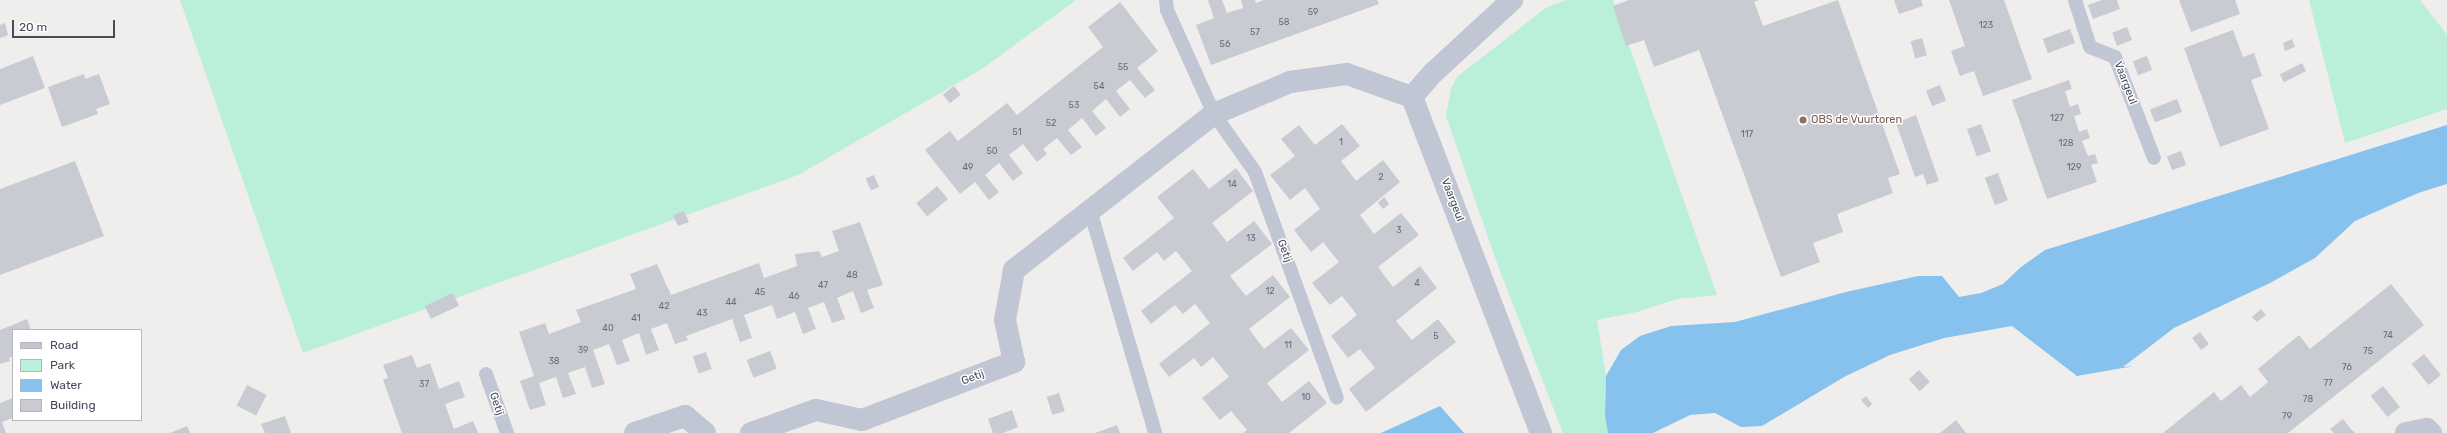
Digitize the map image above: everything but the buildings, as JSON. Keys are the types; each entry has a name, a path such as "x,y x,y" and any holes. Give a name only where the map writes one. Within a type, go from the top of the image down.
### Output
{"street":[{"path":"1412,97 1433,72 1512,0"},
{"name":"Getij","path":"751,433 816,410 862,420 1014,362 1005,320 1014,270 1214,114 1290,82 1347,74 1412,97"},
{"name":"Vaargeul","path":"1412,97 1541,433"},
{"path":"635,433 685,416 705,433"},
{"path":"2406,433 2427,429 2431,433"}],"lane":[{"name":"Getij","path":"1166,0 1167,10 1214,114 1255,172 1337,398"},
{"name":"Vaargeul","path":"2075,0 2090,47 2115,57 2154,158"},
{"path":"1090,210 1155,433"},
{"name":"Getij","path":"486,374 507,433"}],"green space":[{"path":"180,0 1076,0 982,69 798,175 303,353"},
{"path":"1566,0 1613,0 1717,295 1677,299 1637,312 1597,320 1606,376 1605,416 1608,433 1563,433 1497,263 1446,116 1451,89 1457,77 1547,7"},
{"path":"2309,0 2420,0 2447,35 2447,109 2345,143"}],"water":[{"path":"2447,125 2447,184 2418,193 2355,221 2315,258 2270,283 2174,328 2123,367 2134,366 2077,376 2012,326 1944,338 1890,355 1844,377 1762,426 1741,427 1715,413 1690,415 1653,433 1608,433 1605,416 1606,376 1621,350 1640,336 1671,326 1735,322 1846,292 1918,276 1942,276 1959,297 1981,293 2003,284 2021,267 2045,250"},
{"path":"1440,406 1464,433 1381,433"}],"place":[{"name":"OBS de Vuurtoren","path":"1803,120"}]}
